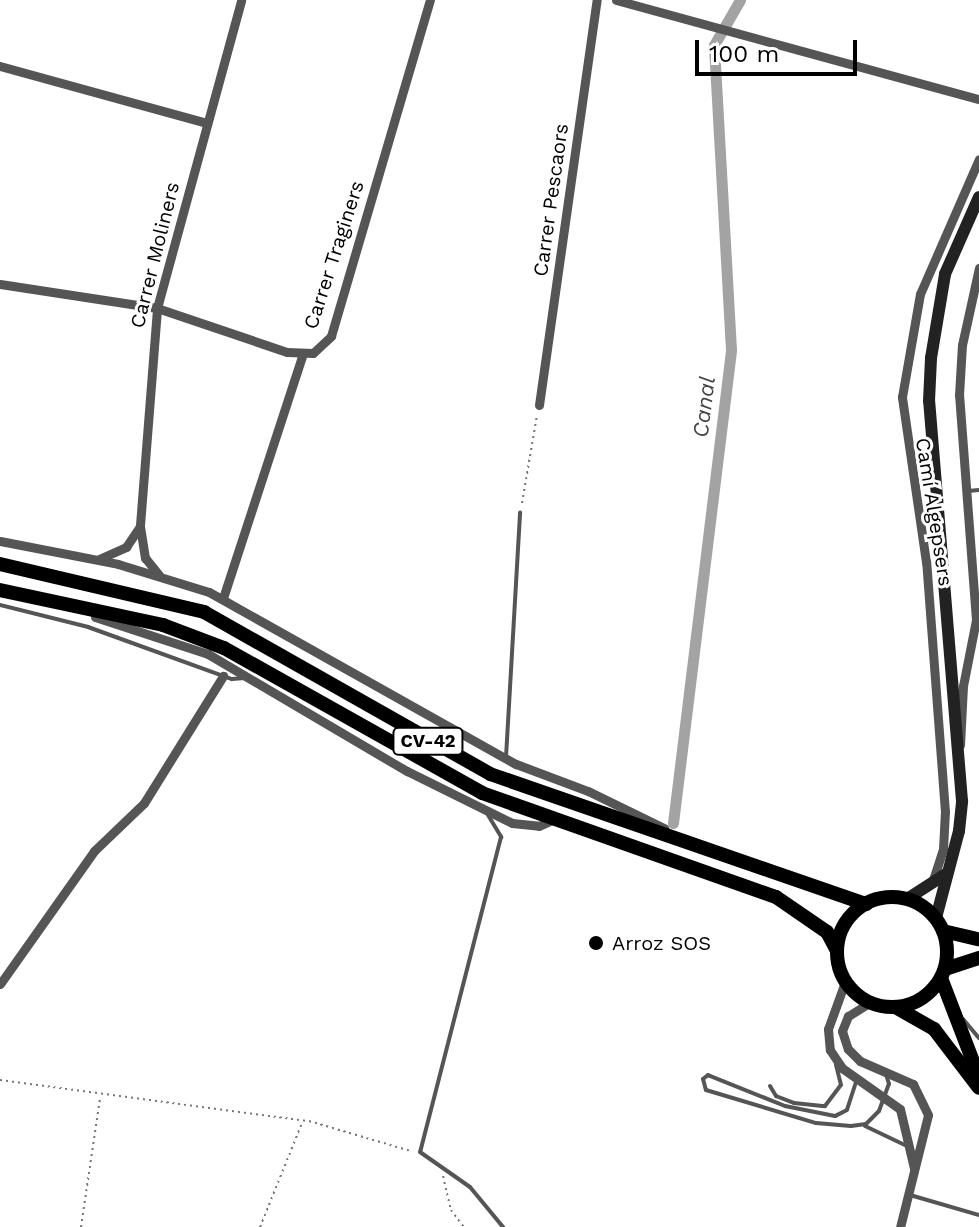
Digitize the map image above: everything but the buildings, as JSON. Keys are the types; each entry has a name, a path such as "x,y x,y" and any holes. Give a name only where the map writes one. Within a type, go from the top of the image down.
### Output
{"main road":[{"path":"979,197 945,274 935,318 929,401 962,816 946,874 940,925 943,974 952,1012 979,1077"},
{"name":"CV-42","path":"0,564 204,612 490,774 866,904 907,899"},
{"name":"CV-42","path":"0,590 163,625 224,648 440,772 552,820 776,897 827,932 837,951 845,982"},
{"path":"946,874 907,899 940,925 979,939"},
{"path":"837,951 846,924 866,904"},
{"path":"897,1007 922,999 943,974 979,958"},
{"path":"845,982 869,1003 897,1007 934,1029 979,1088"}],"street":[{"name":"Carrer Moliners","path":"159,575 145,558 140,525 157,308 241,0"},
{"name":"Carrer Traginers","path":"223,598 302,356 323,346 331,336 430,0"},
{"name":"Carrer Pescaors","path":"539,405 597,0"},
{"path":"616,0 979,99"},
{"path":"0,66 207,123"},
{"name":"Camí Algepsers","path":"932,883 943,849 945,812 926,562 902,397 920,294 979,159"},
{"path":"958,753 964,724 963,686 976,620 966,491 962,345 979,268"},
{"path":"0,284 157,308 302,356"},
{"path":"94,560 126,547 140,525"},
{"path":"0,541 159,575 223,598 506,758 762,869"},
{"path":"75,606 182,643 250,678 407,771 484,810 524,826 552,820"},
{"path":"0,984 94,851 144,803 223,676"},
{"path":"845,982 828,1029 835,1058 900,1109 914,1171"},
{"path":"869,1003 848,1016 842,1031 848,1049 860,1061 913,1084 928,1115 900,1227"}],"lane":[{"path":"966,491 979,490"},
{"path":"506,758 520,512"},
{"path":"0,605 88,627 223,676 250,678"},
{"path":"484,810 501,837 420,1152 442,1171 470,1187 503,1227"},
{"path":"952,1012 974,1027 979,1038"},
{"path":"770,1086 776,1096 794,1103 825,1106 841,1085 835,1058"},
{"path":"858,1125 879,1111 887,1096 885,1071"},
{"path":"856,1075 851,1102 835,1116 785,1106 708,1075 703,1079 706,1090 792,1116 884,1131 910,1148"},
{"path":"908,1194 979,1215"}],"path":[{"path":"520,512 539,405"},
{"path":"0,1080 100,1096 302,1121 420,1152"},
{"path":"81,1227 100,1096"},
{"path":"260,1227 302,1121"},
{"path":"442,1171 451,1210 464,1227"}],"waterway":[{"name":"Canal","path":"673,823 731,350 714,45 740,0"}],"place":[{"name":"Arroz SOS","path":"596,943"}]}
